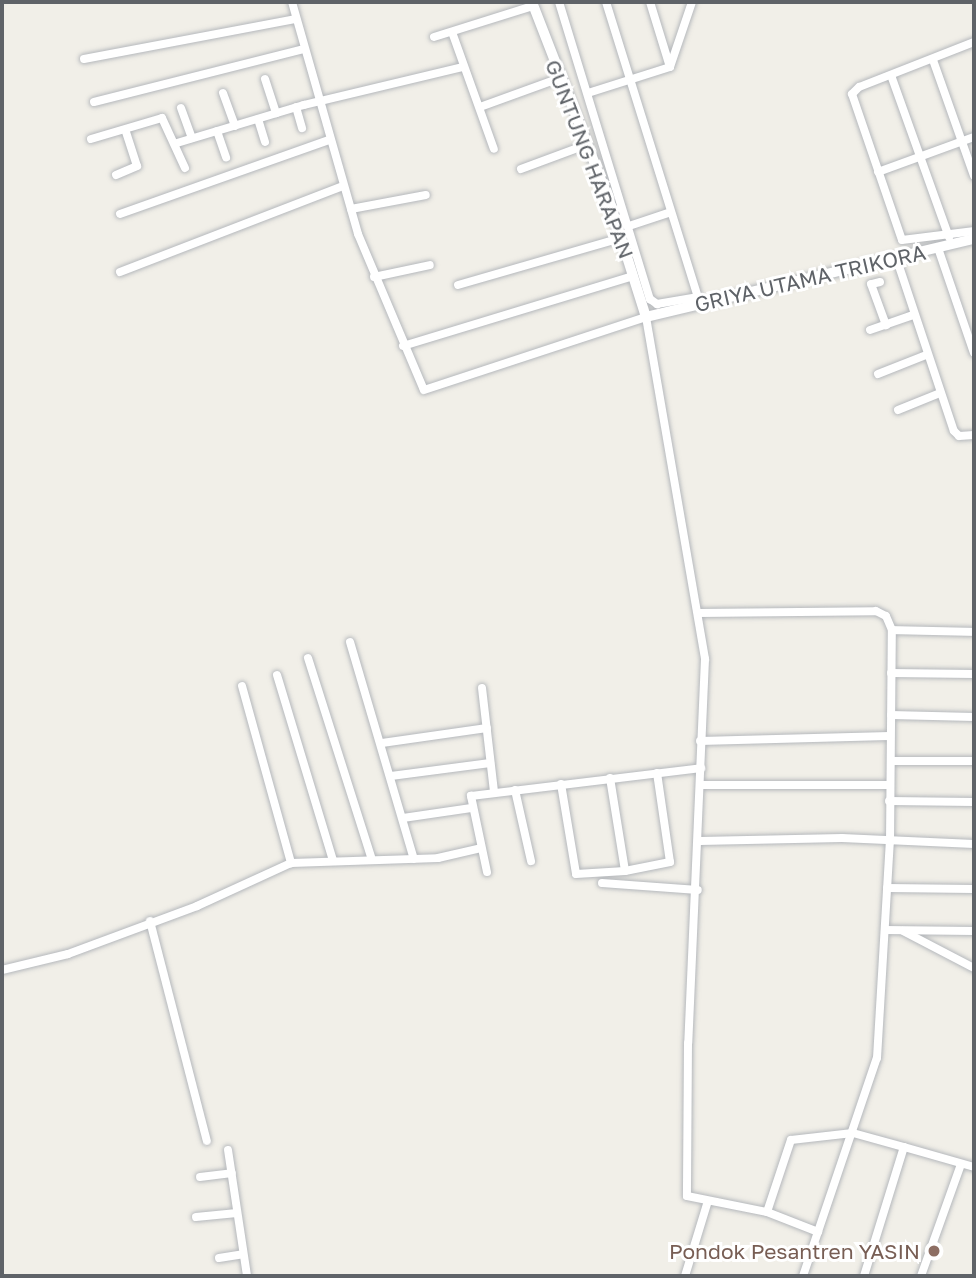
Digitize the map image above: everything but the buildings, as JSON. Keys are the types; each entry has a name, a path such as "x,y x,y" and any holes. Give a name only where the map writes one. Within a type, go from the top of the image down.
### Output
{"street":[{"path":"292,2 343,186 374,277 424,390 646,317 705,659 700,741 698,890 688,1043 687,1196 767,1212 818,1232"},
{"path":"559,2 652,303 699,300 606,2"},
{"path":"650,2 670,67"},
{"path":"670,67 692,2"},
{"path":"434,37 532,4"},
{"name":"GUNTUNG HARAPAN","path":"532,4 621,238 646,317"},
{"path":"84,59 296,19"},
{"path":"453,32 462,67 495,149"},
{"path":"973,45 892,78 859,87 852,94 902,240 949,237 974,231"},
{"path":"94,102 303,49"},
{"path":"933,60 974,176"},
{"path":"177,143 296,107 462,67"},
{"path":"588,93 670,67"},
{"path":"480,107 560,78"},
{"path":"892,78 949,237"},
{"path":"265,79 276,113"},
{"path":"223,93 235,126"},
{"path":"296,107 302,128"},
{"path":"181,108 192,138"},
{"path":"91,139 159,117 167,122 185,168"},
{"path":"258,119 265,142"},
{"path":"116,175 137,166 125,130"},
{"path":"217,131 226,157"},
{"path":"878,172 974,137"},
{"path":"120,214 329,140"},
{"path":"521,169 586,145"},
{"path":"120,272 343,186"},
{"path":"351,209 426,195"},
{"path":"629,226 671,212"},
{"path":"458,285 621,238"},
{"name":"GRIYA UTAMA TRIKORA","path":"646,317 699,300 974,239"},
{"path":"938,248 974,353"},
{"path":"896,257 926,355 956,434 974,435"},
{"path":"374,277 430,265"},
{"path":"403,346 634,276"},
{"path":"880,282 871,284 886,325"},
{"path":"870,330 914,315"},
{"path":"878,374 926,355"},
{"path":"898,410 940,393"},
{"path":"698,613 876,611 886,616 892,630 890,842 877,1058 803,1276"},
{"path":"892,630 974,630"},
{"path":"351,642 414,859"},
{"path":"308,658 371,857"},
{"path":"891,673 974,674"},
{"path":"277,676 333,860"},
{"path":"242,686 290,863"},
{"path":"482,688 494,792"},
{"path":"891,715 974,717"},
{"path":"382,743 487,728"},
{"path":"700,741 890,736"},
{"path":"891,761 974,761"},
{"path":"391,776 490,764"},
{"path":"488,872 471,808 471,796 701,768"},
{"path":"561,784 576,874 625,871 670,862 657,773"},
{"path":"610,779 625,871"},
{"path":"700,785 890,785"},
{"path":"515,790 531,861"},
{"path":"889,801 974,802"},
{"path":"403,818 471,808"},
{"path":"700,841 974,844"},
{"path":"2,970 68,954 197,905 290,863 371,857 414,859 481,848"},
{"path":"602,883 698,890"},
{"path":"887,888 974,889"},
{"path":"149,921 207,1141"},
{"path":"885,930 974,931"},
{"path":"900,930 974,968"},
{"path":"767,1212 791,1140 853,1133 974,1167"},
{"path":"864,1276 904,1147"},
{"path":"228,1150 247,1276"},
{"path":"921,1276 961,1164"},
{"path":"201,1177 232,1173"},
{"path":"685,1276 708,1201"},
{"path":"196,1217 237,1213"},
{"path":"219,1258 243,1254"}],"place":[{"name":"Pondok Pesantren YASIN","path":"934,1251"}]}
